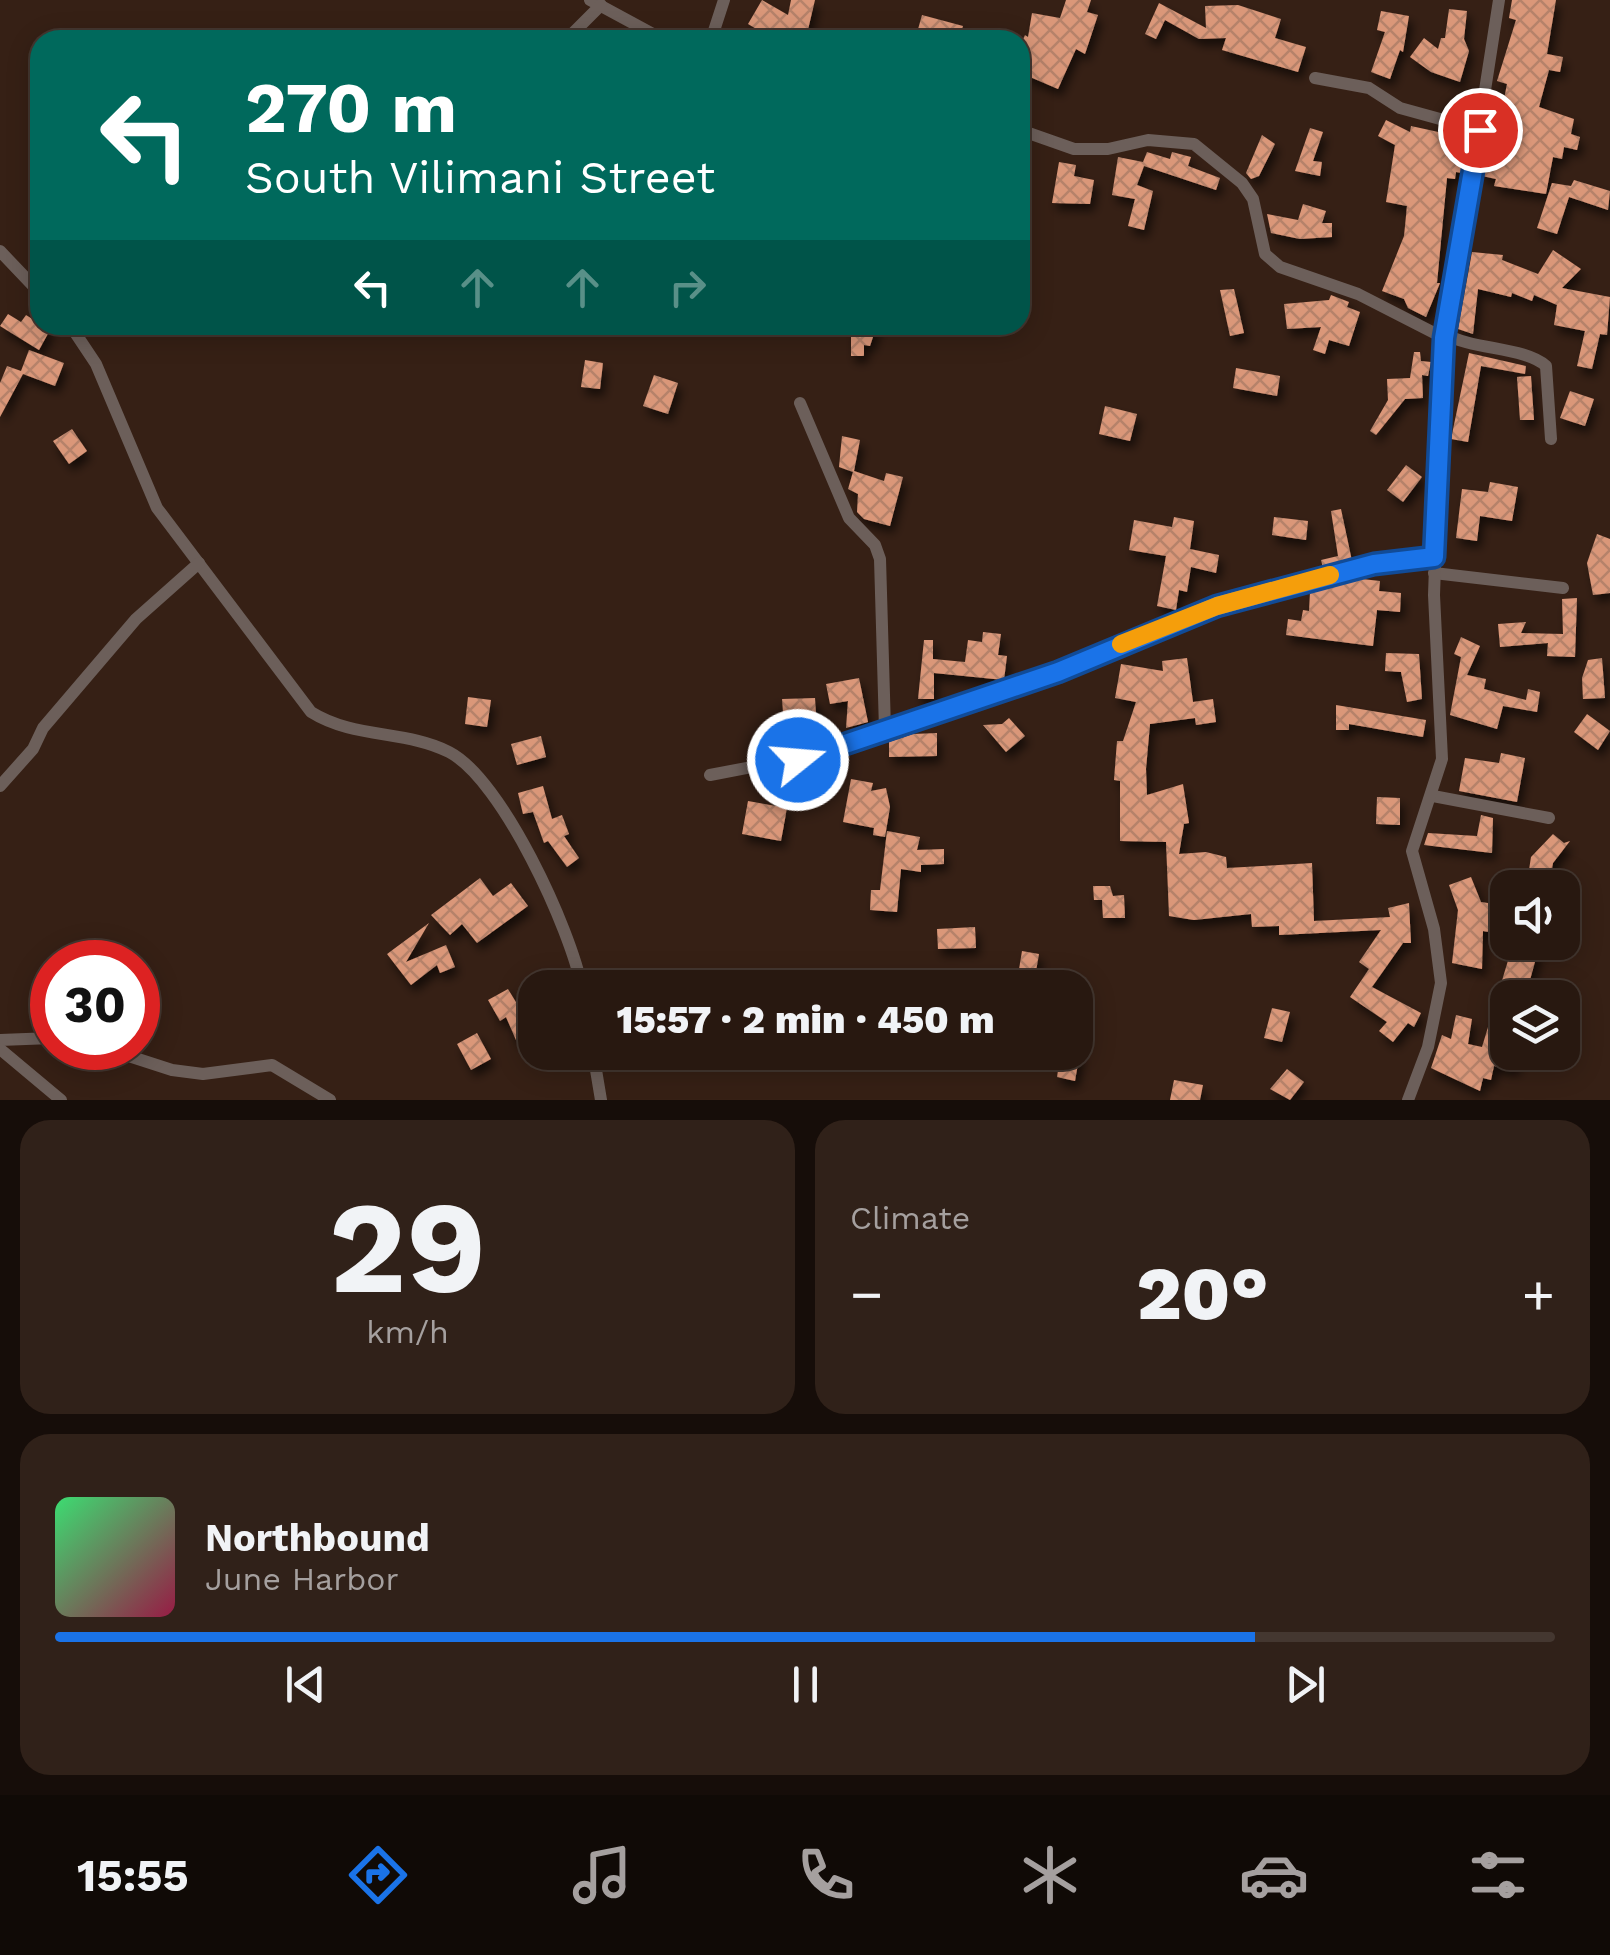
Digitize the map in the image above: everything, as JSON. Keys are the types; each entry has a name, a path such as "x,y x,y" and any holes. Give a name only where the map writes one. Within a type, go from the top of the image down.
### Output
{"street":[{"path":"714,30 724,0"},
{"path":"1408,1100 1428,1046 1441,983 1434,929 1412,850 1416,828 1440,774 1443,738 1434,557 1445,336 1499,0"},
{"path":"574,30 595,3 645,30"},
{"path":"1315,78 1370,88 1400,108 1480,130"},
{"path":"1030,134 1074,149 1108,149 1148,140 1194,144 1242,183 1253,198 1266,254 1280,267 1358,294 1472,346 1540,360 1546,366 1551,439"},
{"path":"0,251 30,282"},
{"path":"77,335 96,364 156,508 311,712 330,724 450,752 483,782 563,922 577,970"},
{"path":"800,402 848,518 874,546 880,559 885,729"},
{"path":"710,775 798,760 1044,677 1217,606 1374,564 1434,557"},
{"path":"0,786 29,755 43,728 136,620 200,563"},
{"path":"1434,573 1563,588"},
{"path":"1433,796 1549,818"},
{"path":"0,1040 30,1039"},
{"path":"0,1049 62,1100"},
{"path":"160,1066 204,1074 272,1066 330,1100"},
{"path":"597,1070 602,1100"}],"building":[{"path":"762,0 788,15 791,0 815,0 808,30 758,30 748,24"},
{"path":"1066,0 1091,0 1087,12 1098,15 1085,54 1076,49 1058,89 1030,77 1029,30 1032,13 1060,18"},
{"path":"1512,0 1556,0 1547,54 1563,57 1560,72 1549,70 1539,107 1574,119 1571,134 1580,137 1577,150 1564,147 1562,159 1553,157 1546,194 1494,186 1496,179 1482,176 1488,136 1490,129 1498,130 1507,84 1497,81 1516,20 1509,18"},
{"path":"1159,3 1206,28 1205,6 1238,5 1281,19 1275,38 1306,47 1298,72 1222,50 1226,38 1199,39 1165,20 1156,39 1145,34"},
{"path":"1449,9 1467,11 1464,39 1469,51 1460,82 1431,72 1410,57 1424,38 1438,49 1441,38 1445,38"},
{"path":"1381,11 1409,16 1403,52 1400,50 1390,79 1371,72 1385,32 1377,30"},
{"path":"922,15 963,26 962,30 918,30"},
{"path":"1386,120 1410,132 1411,126 1452,135 1447,157 1464,160 1462,173 1456,172 1455,179 1447,178 1440,283 1426,317 1408,308 1404,299 1382,291 1404,236 1407,206 1386,202 1395,145 1378,136"},
{"path":"1310,128 1323,132 1313,161 1322,162 1320,176 1295,171"},
{"path":"1262,135 1275,144 1259,176 1251,179 1246,173"},
{"path":"1147,152 1170,159 1172,152 1191,157 1188,166 1220,178 1216,190 1144,166 1137,185 1153,191 1144,230 1128,226 1135,199 1112,195 1118,157 1143,162"},
{"path":"1059,162 1076,165 1074,176 1094,180 1090,204 1052,203"},
{"path":"1574,180 1610,191 1608,210 1569,197 1557,234 1537,228 1552,183 1571,186"},
{"path":"1303,204 1326,211 1322,223 1332,223 1332,237 1300,239 1271,233 1267,214 1298,220"},
{"path":"1553,250 1581,269 1562,288 1610,297 1607,335 1600,334 1592,369 1577,366 1585,331 1554,325 1557,305 1534,295 1532,301 1512,293 1511,297 1478,289 1473,334 1458,329 1472,252 1503,255 1502,260 1538,274"},
{"path":"1234,289 1244,333 1230,336 1220,290"},
{"path":"1331,295 1349,302 1347,307 1360,312 1349,346 1329,340 1325,354 1313,350 1321,327 1287,329 1284,304 1329,300"},
{"path":"8,314 21,322 26,315 30,318 30,335 47,335 39,350 0,326"},
{"path":"851,335 874,335 870,346 864,345 864,356 851,356"},
{"path":"29,350 64,363 55,386 23,374 0,417 0,383 7,366 21,371"},
{"path":"1414,352 1420,352 1421,361 1431,362 1428,376 1422,375 1423,398 1405,399 1376,435 1370,431 1388,400 1387,379 1410,378"},
{"path":"1469,353 1526,366 1525,374 1481,366 1468,442 1451,439"},
{"path":"585,360 603,363 600,389 581,387"},
{"path":"1236,368 1280,376 1277,396 1233,388"},
{"path":"654,375 678,383 668,414 643,406"},
{"path":"1531,376 1534,420 1520,420 1517,377"},
{"path":"1570,391 1594,399 1585,426 1560,418"},
{"path":"1105,406 1137,414 1130,441 1099,434"},
{"path":"72,429 87,451 69,464 53,441"},
{"path":"842,436 860,440 854,471 884,481 886,473 903,477 890,526 864,519 857,512 858,494 848,489 853,472 839,467"},
{"path":"1406,465 1422,477 1403,502 1387,490"},
{"path":"1490,482 1518,487 1512,521 1480,516 1477,541 1456,538 1462,489 1488,492"},
{"path":"1341,509 1352,561 1323,568 1321,560 1338,556 1331,511"},
{"path":"1174,517 1194,521 1190,549 1219,555 1216,573 1191,567 1187,592 1179,590 1176,610 1157,606 1166,556 1129,550 1134,520 1172,527"},
{"path":"1274,517 1308,521 1306,540 1272,535"},
{"path":"1597,534 1610,539 1610,593 1593,595 1587,563"},
{"path":"1362,579 1380,581 1379,591 1401,593 1400,612 1377,610 1373,646 1286,635 1288,619 1301,621 1303,610 1309,611 1310,592"},
{"path":"1577,598 1575,657 1547,656 1548,643 1500,647 1498,624 1526,622 1521,633 1563,634 1562,599"},
{"path":"983,632 1001,634 998,655 1007,656 1004,680 934,673 934,699 918,699 924,640 933,640 933,659 965,662 968,640 982,642"},
{"path":"1461,637 1480,646 1467,675 1486,679 1484,689 1526,700 1528,689 1540,692 1537,712 1503,706 1497,729 1450,715 1461,657 1454,654"},
{"path":"1386,653 1419,654 1422,699 1407,702 1401,672 1385,671"},
{"path":"1187,658 1193,702 1213,699 1216,722 1196,725 1195,718 1150,724 1147,795 1183,784 1189,823 1184,824 1179,854 1206,852 1226,857 1227,868 1312,863 1314,921 1390,917 1388,908 1409,903 1411,943 1403,943 1372,987 1421,1013 1414,1027 1408,1023 1393,1042 1379,1031 1387,1022 1350,997 1369,969 1359,962 1381,930 1279,935 1279,926 1252,927 1251,914 1194,920 1169,916 1166,842 1120,841 1120,781 1114,780 1117,741 1123,741 1136,702 1115,698 1121,664 1163,671 1162,661"},
{"path":"1602,658 1605,698 1583,699 1582,678 1588,660"},
{"path":"859,678 868,722 846,728 848,701 830,704 826,684"},
{"path":"468,697 491,700 487,727 465,724"},
{"path":"815,698 818,744 754,756 753,743 785,739 782,699"},
{"path":"1336,705 1426,720 1423,737 1349,724 1349,730 1336,730"},
{"path":"1587,714 1610,731 1598,750 1574,732"},
{"path":"1009,718 1025,736 1006,752 983,725 1002,724"},
{"path":"937,733 937,756 889,757 889,742 913,734"},
{"path":"541,736 546,757 517,765 511,744"},
{"path":"1501,753 1525,758 1517,802 1459,791 1465,758 1499,763"},
{"path":"851,779 873,783 871,791 886,788 890,807 885,837 873,835 874,828 843,822"},
{"path":"543,786 552,819 562,815 569,834 564,836 579,858 567,867 548,841 544,843 533,812 523,814 518,793"},
{"path":"1377,797 1400,798 1400,825 1376,824"},
{"path":"748,801 787,808 781,841 742,834"},
{"path":"1481,815 1493,818 1492,853 1424,845 1428,833 1477,836"},
{"path":"887,831 920,837 917,850 944,849 944,864 921,865 921,872 901,869 897,912 870,910 871,890 880,890"},
{"path":"1553,834 1564,843 1570,841 1552,870 1529,870 1531,857"},
{"path":"1471,877 1481,902 1490,903 1490,932 1483,931 1482,969 1452,963 1458,910 1449,885"},
{"path":"480,878 493,896 511,883 528,906 477,943 462,924 450,935 431,915"},
{"path":"1093,886 1110,886 1113,896 1124,895 1125,918 1103,918 1102,900 1094,900"},
{"path":"429,923 406,962 446,945 455,967 440,973 437,965 411,985 387,954"},
{"path":"975,927 976,948 938,949 937,929"},
{"path":"1022,951 1039,954 1036,970 1019,970"},
{"path":"1508,960 1536,960 1530,980 1502,980"},
{"path":"508,989 518,1006 518,1039 506,1017 500,1021 488,1000"},
{"path":"1272,1008 1290,1012 1282,1042 1264,1038"},
{"path":"1456,1015 1472,1019 1468,1044 1482,1047 1490,1020 1490,1070 1493,1070 1491,1080 1483,1078 1480,1091 1431,1068 1442,1035 1451,1039"},
{"path":"477,1033 491,1059 471,1070 457,1044"},
{"path":"1287,1069 1304,1082 1290,1100 1270,1089"},
{"path":"1058,1070 1077,1070 1075,1081 1057,1077"},
{"path":"1174,1080 1203,1085 1200,1100 1170,1100"}],"slow traffic":[{"path":"1121,644 1217,606 1330,575"}],"route":[{"path":"798,760 1031,682 1217,606 1374,564 1434,557 1436,447 1444,338 1480,130"}]}
